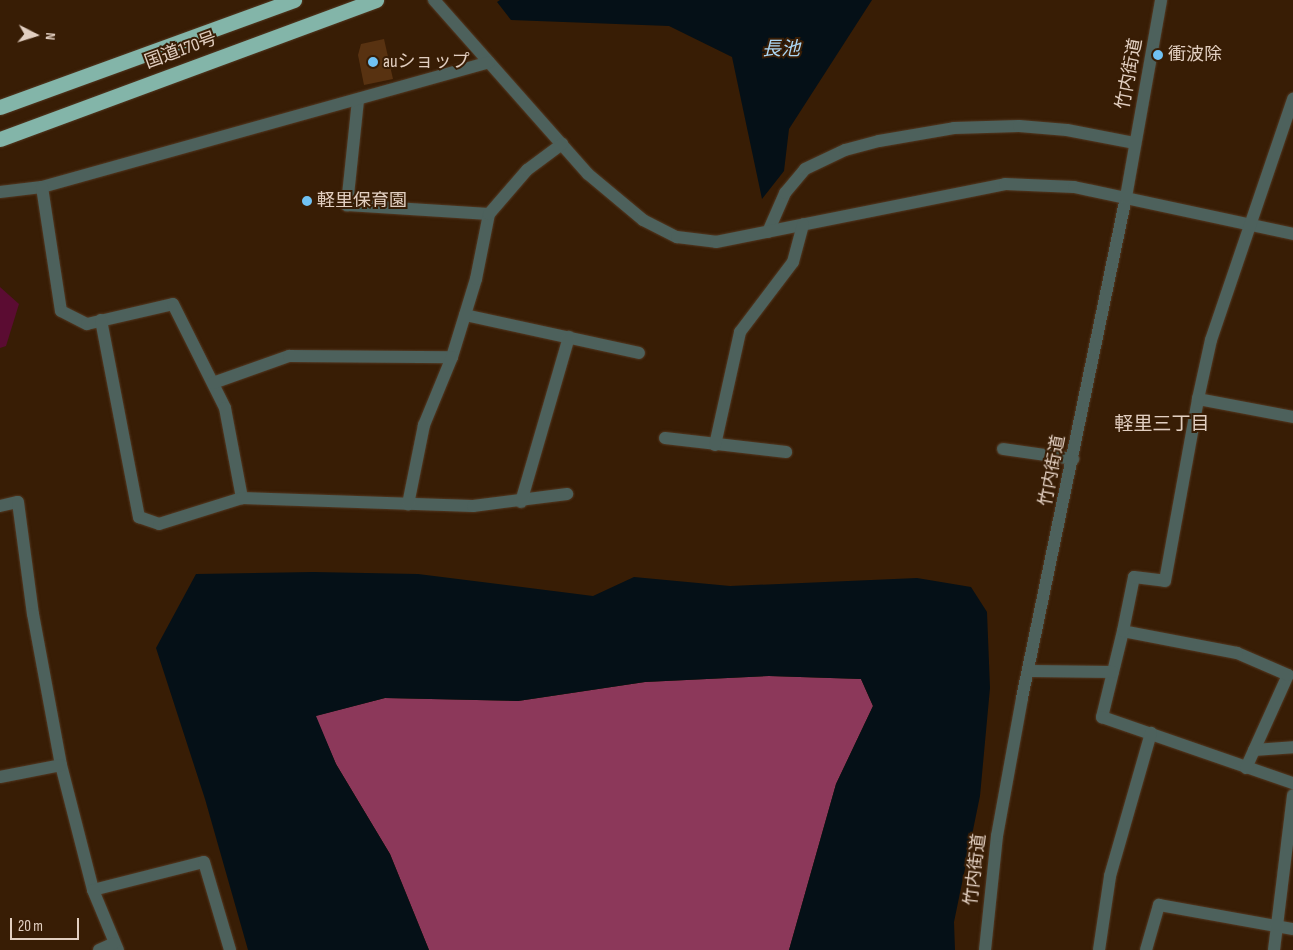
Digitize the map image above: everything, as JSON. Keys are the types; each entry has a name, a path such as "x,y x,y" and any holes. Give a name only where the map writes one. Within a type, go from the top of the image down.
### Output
{"highway":[{"name":"国道170号","path":"0,107 294,0"},
{"name":"国道170号","path":"0,139 376,0"}],"street":[{"path":"434,0 588,174 644,220 677,237 716,242 1005,184 1074,187 1250,223 1293,234"},
{"name":"竹内街道","path":"985,950 997,836 1126,197 1134,143 1161,0"},
{"path":"0,192 42,187 489,62"},
{"path":"1293,99 1210,340 1165,581 1134,577 1102,717 1293,783"},
{"path":"358,100 347,205 489,214"},
{"path":"768,232 785,193 805,170 822,159 879,141 954,128 1019,126 1067,130 1134,143"},
{"path":"408,504 424,424 452,357 465,315 489,214 527,170 562,144"},
{"path":"42,187 61,311 87,324 173,304 225,408 242,498"},
{"path":"715,445 740,332 793,262 803,224"},
{"path":"465,315 639,353"},
{"path":"101,320 139,517 159,524 242,498 408,504 521,502 566,494"},
{"path":"521,502 569,337"},
{"path":"213,383 289,356 452,357"},
{"path":"1198,399 1293,417"},
{"path":"665,438 786,452"},
{"path":"1002,449 1073,459"},
{"path":"0,506 18,502 33,614 61,765 93,890 116,947 99,950"},
{"path":"1123,631 1237,653 1288,675 1246,768"},
{"path":"1030,671 1112,672"},
{"path":"1099,950 1110,876 1151,733"},
{"path":"1254,750 1293,747"},
{"path":"0,777 61,765"},
{"path":"1274,950 1293,795"},
{"path":"93,890 204,862 230,950"},
{"path":"1146,950 1159,905 1293,930"}],"shaded area":[{"path":"0,287 19,304 6,346 0,348"},
{"path":"769,676 861,679 873,706 836,784 789,950 429,950 390,854 336,764 315,716 385,698 518,701 645,682"}],"water":[{"name":"長池","path":"500,0 872,0 789,129 784,171 762,199 732,57 669,26 511,20 497,2"},
{"path":"313,572 418,574 593,596 634,577 730,586 917,578 971,587 987,612 990,688 980,796 954,922 955,950 789,950 836,784 873,706 861,679 769,676 645,682 518,701 385,698 316,716 336,764 390,854 429,950 248,950 205,799 156,648 196,574"}],"building":[{"path":"384,39 393,79 364,85 358,55 361,44"}],"place":[{"name":"衝波除","path":"1158,55"},
{"name":"auショップ","path":"373,62"},
{"name":"軽里保育園","path":"307,201"}],"district":[{"name":"軽里三丁目","path":"1162,425"}]}
